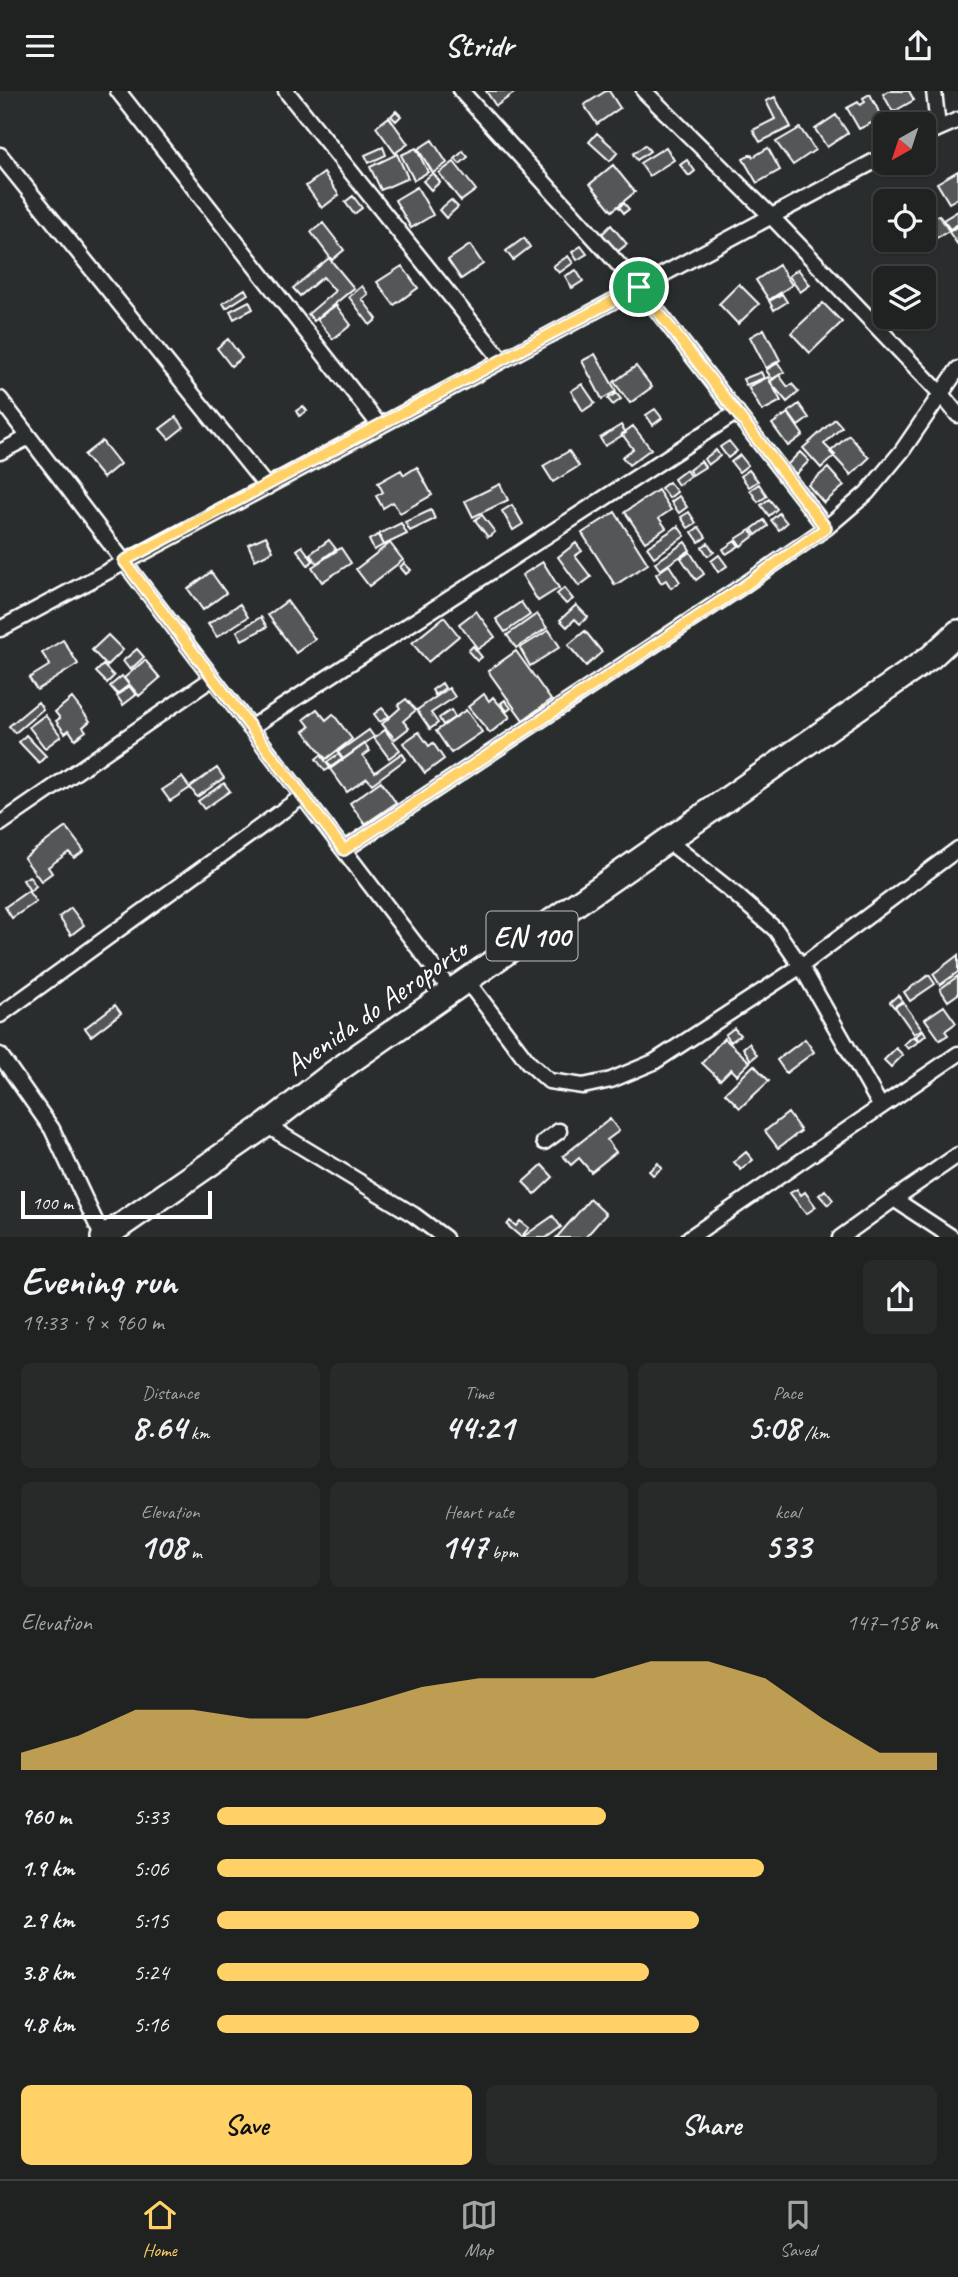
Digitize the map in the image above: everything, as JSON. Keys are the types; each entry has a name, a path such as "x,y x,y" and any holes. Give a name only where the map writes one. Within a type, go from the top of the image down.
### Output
{"main road":[{"name":"Avenida do Aeroporto","path":"103,1237 266,1125 332,1074 931,657 958,632"}],"street":[{"path":"118,91 380,426"},
{"path":"286,91 501,359"},
{"path":"461,91 639,287 826,528"},
{"path":"644,91 770,215 958,415"},
{"path":"934,91 938,127 958,120"},
{"path":"0,155 267,487"},
{"path":"0,629 873,162"},
{"path":"344,850 733,593 826,528 867,493 902,451 958,369"},
{"path":"0,399 344,850 459,986 528,1062 549,1081 583,1086 611,1080 654,1062 802,966 958,849"},
{"path":"250,728 737,412"},
{"path":"0,452 29,437"},
{"path":"931,657 958,652"},
{"path":"0,824 213,678"},
{"path":"0,1014 303,796"},
{"path":"667,841 776,930 802,966 880,1105"},
{"path":"689,1237 958,1054"},
{"path":"0,1055 52,1129 103,1237"},
{"path":"266,1125 414,1215 445,1237"},
{"path":"544,1142 559,1131"},
{"path":"840,1237 958,1155"},
{"path":"894,1199 953,1237"}],"building":[{"path":"486,91 517,91 496,106"},
{"path":"609,91 620,108 597,124 584,105"},
{"path":"888,91 909,91 914,100 893,112 883,94"},
{"path":"870,94 879,112 873,112 873,122 859,129 847,108 858,102 860,105 865,102 863,98"},
{"path":"775,97 791,127 760,142 753,130 775,119 766,101"},
{"path":"396,111 401,116 396,121 391,116"},
{"path":"836,115 848,133 827,147 815,129"},
{"path":"389,117 408,144 395,153 376,127"},
{"path":"800,128 815,150 793,165 776,142"},
{"path":"597,133 618,152 610,161 589,142"},
{"path":"432,140 447,163 433,173 418,149"},
{"path":"645,145 650,151 637,160 633,154"},
{"path":"383,147 386,155 369,163 365,155"},
{"path":"666,147 674,160 649,176 640,163"},
{"path":"416,148 428,172 414,180 401,155"},
{"path":"768,148 780,170 757,183 743,159 751,154 753,157"},
{"path":"463,151 468,157 460,164 455,159"},
{"path":"397,154 408,178 381,190 370,167"},
{"path":"687,160 695,171 689,176 680,165"},
{"path":"454,162 476,190 461,201 439,173"},
{"path":"613,165 635,192 612,211 590,184"},
{"path":"958,171 958,198 949,203 937,183"},
{"path":"324,173 339,195 322,208 306,186"},
{"path":"433,173 440,182 431,190 423,181"},
{"path":"417,187 433,215 411,228 395,200"},
{"path":"353,196 362,208 354,214 345,202"},
{"path":"451,200 458,207 446,218 439,210"},
{"path":"624,203 629,209 624,213 619,207"},
{"path":"958,211 958,224 950,229 943,220"},
{"path":"939,215 949,231 936,238 936,217"},
{"path":"323,223 344,250 332,260 311,232"},
{"path":"611,225 627,244 617,252 602,234"},
{"path":"958,226 958,245 949,232"},
{"path":"524,238 530,247 513,260 506,251"},
{"path":"470,245 483,264 461,279 448,260"},
{"path":"581,246 587,254 577,260 572,252"},
{"path":"568,256 573,263 559,273 553,266"},
{"path":"329,258 354,288 314,321 308,314 335,291 323,277 300,296 293,288"},
{"path":"779,265 792,285 769,300 756,280"},
{"path":"402,266 418,288 394,305 377,282"},
{"path":"798,269 810,285 800,292 789,276"},
{"path":"576,270 583,281 572,288 565,276"},
{"path":"739,284 759,304 738,324 719,304"},
{"path":"362,286 368,294 362,299 377,319 370,325 349,297"},
{"path":"245,289 248,294 226,308 223,303"},
{"path":"782,294 787,302 774,310 769,301"},
{"path":"249,301 253,309 234,319 230,311"},
{"path":"823,303 842,322 810,353 791,333"},
{"path":"336,305 351,325 333,339 317,319"},
{"path":"764,329 780,360 766,368 750,337"},
{"path":"228,339 242,358 231,366 217,348"},
{"path":"595,354 616,391 602,399 582,361"},
{"path":"778,363 784,372 772,379 766,370"},
{"path":"636,366 652,387 630,403 614,382"},
{"path":"761,372 764,378 746,385 743,379"},
{"path":"779,375 788,387 792,384 799,392 787,402 770,382"},
{"path":"768,377 781,401 762,411 748,387"},
{"path":"582,384 595,403 583,411 571,391"},
{"path":"616,393 621,399 613,405 608,399"},
{"path":"799,404 809,418 798,426 788,412"},
{"path":"303,406 307,411 299,416 296,411"},
{"path":"655,409 662,418 653,425 646,415"},
{"path":"788,413 803,435 788,446 772,424"},
{"path":"176,417 184,427 169,439 160,429"},
{"path":"835,419 842,427 824,444 835,455 821,468 803,448"},
{"path":"621,425 626,433 605,446 600,438"},
{"path":"633,426 651,449 629,465 622,457 633,449 622,434"},
{"path":"849,435 869,458 851,475 830,452"},
{"path":"102,441 120,464 103,478 84,455"},
{"path":"729,441 737,451 728,458 720,447"},
{"path":"716,450 720,456 708,465 704,459"},
{"path":"569,451 579,466 553,482 543,466"},
{"path":"800,452 809,461 796,474 787,465"},
{"path":"740,455 748,465 739,472 731,462"},
{"path":"701,461 705,467 692,475 689,470"},
{"path":"417,467 432,495 400,513 393,502 383,508 376,496 383,492 378,483 401,470 404,475"},
{"path":"828,468 844,486 824,503 808,485"},
{"path":"686,470 690,476 678,485 674,479"},
{"path":"749,470 758,481 749,487 741,476"},
{"path":"669,482 677,492 669,498 661,488"},
{"path":"500,484 508,500 473,517 465,501"},
{"path":"759,484 767,496 758,502 750,490"},
{"path":"658,490 671,510 659,518 666,528 645,542 625,512"},
{"path":"679,496 687,507 679,513 671,502"},
{"path":"769,499 777,509 769,516 761,505"},
{"path":"512,505 523,524 513,530 502,511"},
{"path":"431,510 435,519 410,531 405,522"},
{"path":"615,512 648,564 615,585 582,533"},
{"path":"689,512 696,523 688,528 681,517"},
{"path":"779,513 787,523 779,530 771,520"},
{"path":"482,515 495,532 488,537 475,520"},
{"path":"764,520 768,526 756,535 752,529"},
{"path":"401,523 407,534 384,545 379,534"},
{"path":"678,526 685,536 654,557 647,547"},
{"path":"699,527 706,537 699,542 692,532"},
{"path":"750,530 754,536 741,546 736,539"},
{"path":"378,535 383,545 374,550 369,540"},
{"path":"266,536 273,551 255,560 248,544"},
{"path":"329,540 336,549 317,563 310,554"},
{"path":"735,541 739,546 726,554 723,549"},
{"path":"685,542 690,550 660,570 655,563"},
{"path":"390,543 403,560 369,586 356,569"},
{"path":"576,543 582,551 575,556 591,577 579,586 558,557"},
{"path":"708,543 714,552 708,556 702,547"},
{"path":"302,546 313,561 308,565 297,550"},
{"path":"341,548 351,563 322,582 312,567"},
{"path":"690,552 704,574 696,580 681,558"},
{"path":"719,555 727,566 718,572 711,561"},
{"path":"543,562 559,588 538,601 522,575"},
{"path":"404,563 411,570 406,574 400,567"},
{"path":"669,565 680,582 671,588 666,580 661,583 656,574"},
{"path":"211,572 226,593 203,610 188,589"},
{"path":"564,588 573,599 566,604 557,594"},
{"path":"287,601 315,639 296,653 268,615"},
{"path":"521,602 530,615 505,632 496,619"},
{"path":"240,604 248,617 217,637 208,624"},
{"path":"576,605 588,617 580,624 575,619 567,627 560,620"},
{"path":"476,611 495,637 478,649 459,624"},
{"path":"537,614 547,628 516,648 507,635"},
{"path":"261,617 267,627 242,640 237,631"},
{"path":"261,617 267,627 242,640 237,631"},
{"path":"444,617 459,636 428,662 412,643"},
{"path":"549,630 560,647 530,666 520,648"},
{"path":"585,631 602,652 586,666 568,645"},
{"path":"108,635 123,650 107,666 92,650"},
{"path":"108,635 123,650 107,666 92,650"},
{"path":"63,640 78,664 37,690 29,678 50,665 42,653"},
{"path":"63,640 78,664 37,690 29,678 50,665 42,653"},
{"path":"473,646 482,657 477,661 468,651"},
{"path":"137,649 144,657 130,670 123,661"},
{"path":"137,649 144,657 130,670 123,661"},
{"path":"516,651 551,700 523,720 488,671"},
{"path":"145,660 160,678 139,696 124,678"},
{"path":"145,660 160,678 139,696 124,678"},
{"path":"103,665 114,676 107,683 96,672"},
{"path":"103,665 114,676 107,683 96,672"},
{"path":"122,676 129,685 117,694 110,686"},
{"path":"122,676 129,685 117,694 110,686"},
{"path":"442,683 445,688 435,695 432,690"},
{"path":"129,686 136,695 123,705 117,696"},
{"path":"129,686 136,695 123,705 117,696"},
{"path":"449,688 455,697 431,713 438,723 430,729 417,710"},
{"path":"484,694 489,701 493,697 510,717 490,733 468,707"},
{"path":"72,698 90,721 83,727 86,731 75,739 69,730 65,733 56,721 60,718 55,712"},
{"path":"72,698 90,721 83,727 86,731 75,739 69,730 65,733 56,721 60,718 55,712"},
{"path":"406,699 416,710 403,721 409,728 395,739 382,724"},
{"path":"505,700 511,708 507,711 501,703"},
{"path":"38,702 43,709 15,733 9,726"},
{"path":"38,702 43,709 15,733 9,726"},
{"path":"382,708 389,716 380,722 374,714"},
{"path":"317,709 326,720 333,714 352,739 326,759 304,731 310,727 304,719"},
{"path":"451,710 455,717 443,725 439,718"},
{"path":"466,710 482,732 451,753 436,731"},
{"path":"45,715 61,736 45,748 29,727"},
{"path":"45,715 61,736 45,748 29,727"},
{"path":"369,730 374,737 343,759 338,752"},
{"path":"385,730 400,750 389,758 374,738"},
{"path":"385,730 400,750 389,758 374,738"},
{"path":"419,732 429,746 433,743 444,759 425,773 403,743"},
{"path":"419,732 429,746 433,743 444,759 425,773 403,743"},
{"path":"26,735 46,756 39,763 19,742"},
{"path":"26,735 46,756 39,763 19,742"},
{"path":"365,744 370,751 363,756 375,772 402,753 406,759 372,784 367,778 347,792 330,769"},
{"path":"338,754 342,759 331,767 327,762"},
{"path":"338,754 342,759 331,767 327,762"},
{"path":"321,755 330,768 325,771 316,759"},
{"path":"217,768 224,778 197,797 190,787"},
{"path":"217,768 224,778 197,797 190,787"},
{"path":"182,777 190,788 170,801 162,790"},
{"path":"182,777 190,788 170,801 162,790"},
{"path":"381,781 396,803 365,824 350,803"},
{"path":"381,781 396,803 365,824 350,803"},
{"path":"224,783 230,791 204,809 198,801"},
{"path":"224,783 230,791 204,809 198,801"},
{"path":"66,827 84,851 74,858 69,852 48,867 52,873 41,881 24,858"},
{"path":"66,827 84,851 74,858 69,852 48,867 52,873 41,881 24,858"},
{"path":"29,876 36,886 30,891 23,880"},
{"path":"29,876 36,886 30,891 23,880"},
{"path":"28,891 36,902 12,918 5,907"},
{"path":"28,891 36,902 12,918 5,907"},
{"path":"71,908 84,925 71,935 59,917"},
{"path":"71,908 84,925 71,935 59,917"},
{"path":"958,955 958,972 940,985 933,974"},
{"path":"929,975 935,984 910,1001 904,992"},
{"path":"958,976 958,994 948,1001 940,989"},
{"path":"898,995 902,1001 894,1007 890,1002"},
{"path":"903,1002 922,1029 914,1034 895,1007"},
{"path":"115,1005 121,1013 91,1036 85,1028"},
{"path":"115,1005 121,1013 91,1036 85,1028"},
{"path":"944,1006 956,1023 945,1031 948,1035 940,1040 925,1019"},
{"path":"734,1028 740,1035 731,1042 725,1035"},
{"path":"734,1028 740,1035 731,1042 725,1035"},
{"path":"923,1030 926,1035 919,1041 916,1036"},
{"path":"914,1036 918,1042 908,1049 904,1044"},
{"path":"724,1038 750,1062 737,1075 731,1069 720,1080 702,1063"},
{"path":"724,1038 750,1062 737,1075 731,1069 720,1080 702,1063"},
{"path":"805,1039 814,1052 786,1073 777,1060"},
{"path":"805,1039 814,1052 786,1073 777,1060"},
{"path":"749,1043 757,1055 751,1060 743,1048"},
{"path":"749,1043 757,1055 751,1060 743,1048"},
{"path":"896,1048 903,1055 891,1067 884,1060"},
{"path":"754,1065 769,1081 740,1108 725,1093"},
{"path":"754,1065 769,1081 740,1108 725,1093"},
{"path":"788,1113 801,1131 778,1148 765,1131"},
{"path":"788,1113 801,1131 778,1148 765,1131"},
{"path":"610,1119 619,1131 607,1140 616,1152 591,1172 579,1158 571,1165 563,1156"},
{"path":"610,1119 619,1131 607,1140 616,1152 591,1172 579,1158 571,1165 563,1156"},
{"path":"746,1152 753,1160 741,1170 734,1162"},
{"path":"746,1152 753,1160 741,1170 734,1162"},
{"path":"658,1163 662,1168 653,1175 649,1171"},
{"path":"658,1163 662,1168 653,1175 649,1171"},
{"path":"542,1165 553,1177 535,1194 523,1182"},
{"path":"542,1165 553,1177 535,1194 523,1182"},
{"path":"797,1189 801,1195 805,1192 816,1207 806,1214 790,1193"},
{"path":"797,1189 801,1195 805,1192 816,1207 806,1214 790,1193"},
{"path":"825,1190 833,1200 828,1205 819,1195"},
{"path":"825,1190 833,1200 828,1205 819,1195"},
{"path":"590,1199 606,1214 586,1237 557,1237"},
{"path":"590,1199 606,1214 586,1237 557,1237"},
{"path":"553,1216 561,1227 547,1237 524,1236"},
{"path":"553,1216 561,1227 547,1237 524,1236"},
{"path":"510,1221 516,1226 520,1221 529,1228 521,1237 507,1225"},
{"path":"510,1221 516,1226 520,1221 529,1228 521,1237 507,1225"}],"route":[{"path":"639,287 826,528 744,586 344,850 124,561 639,287"}]}
